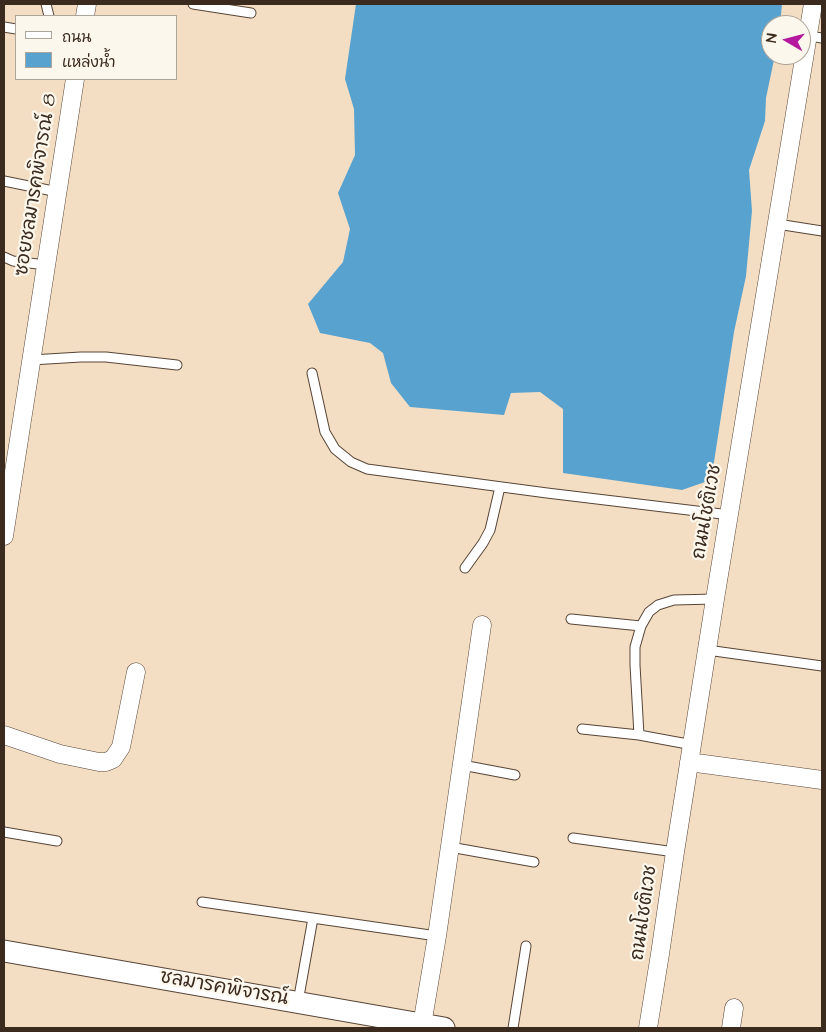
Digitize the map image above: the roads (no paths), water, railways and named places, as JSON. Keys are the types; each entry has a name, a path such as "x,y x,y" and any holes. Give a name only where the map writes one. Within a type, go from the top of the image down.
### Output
{"street":[{"name":"ถนนโชติเวช","path":"648,1028 715,599 777,224 815,37 813,4"},
{"name":"ซอยชลมารคพิจารณ์ 8","path":"4,536 75,80"},
{"path":"422,1024 437,936 482,625"},
{"path":"4,736 60,754 99,762 113,759 121,747 136,672"},
{"path":"691,753 822,780"},
{"name":"ชลมารคพิจารณ์","path":"4,950 444,1028"},
{"path":"731,1028 734,1008"}],"lane":[{"path":"193,4 251,13"},
{"path":"4,181 58,192"},
{"path":"777,224 822,231"},
{"path":"4,257 13,261 46,265"},
{"path":"31,360 106,357 177,365"},
{"path":"312,374 325,432 336,449 351,462 367,469 730,515"},
{"path":"465,568 490,530 500,487"},
{"path":"640,735 635,647 641,626 649,612 658,605 674,600 715,599"},
{"path":"571,619 641,626"},
{"path":"707,650 822,666"},
{"path":"582,729 640,735 691,753"},
{"path":"462,765 515,775"},
{"path":"4,832 57,841"},
{"path":"573,838 675,852"},
{"path":"450,847 534,862"},
{"path":"202,902 437,936"},
{"path":"298,1002 313,918"},
{"path":"513,1028 526,946"}],"water":[{"path":"356,4 782,4 781,15 761,15 761,65 773,65 766,98 765,121 749,170 752,211 746,276 734,332 714,462 705,482 682,490 563,473 563,409 540,392 511,393 504,415 410,407 391,383 383,353 370,343 320,333 308,304 343,262 350,229 338,193 355,155 354,109 345,79"}]}
